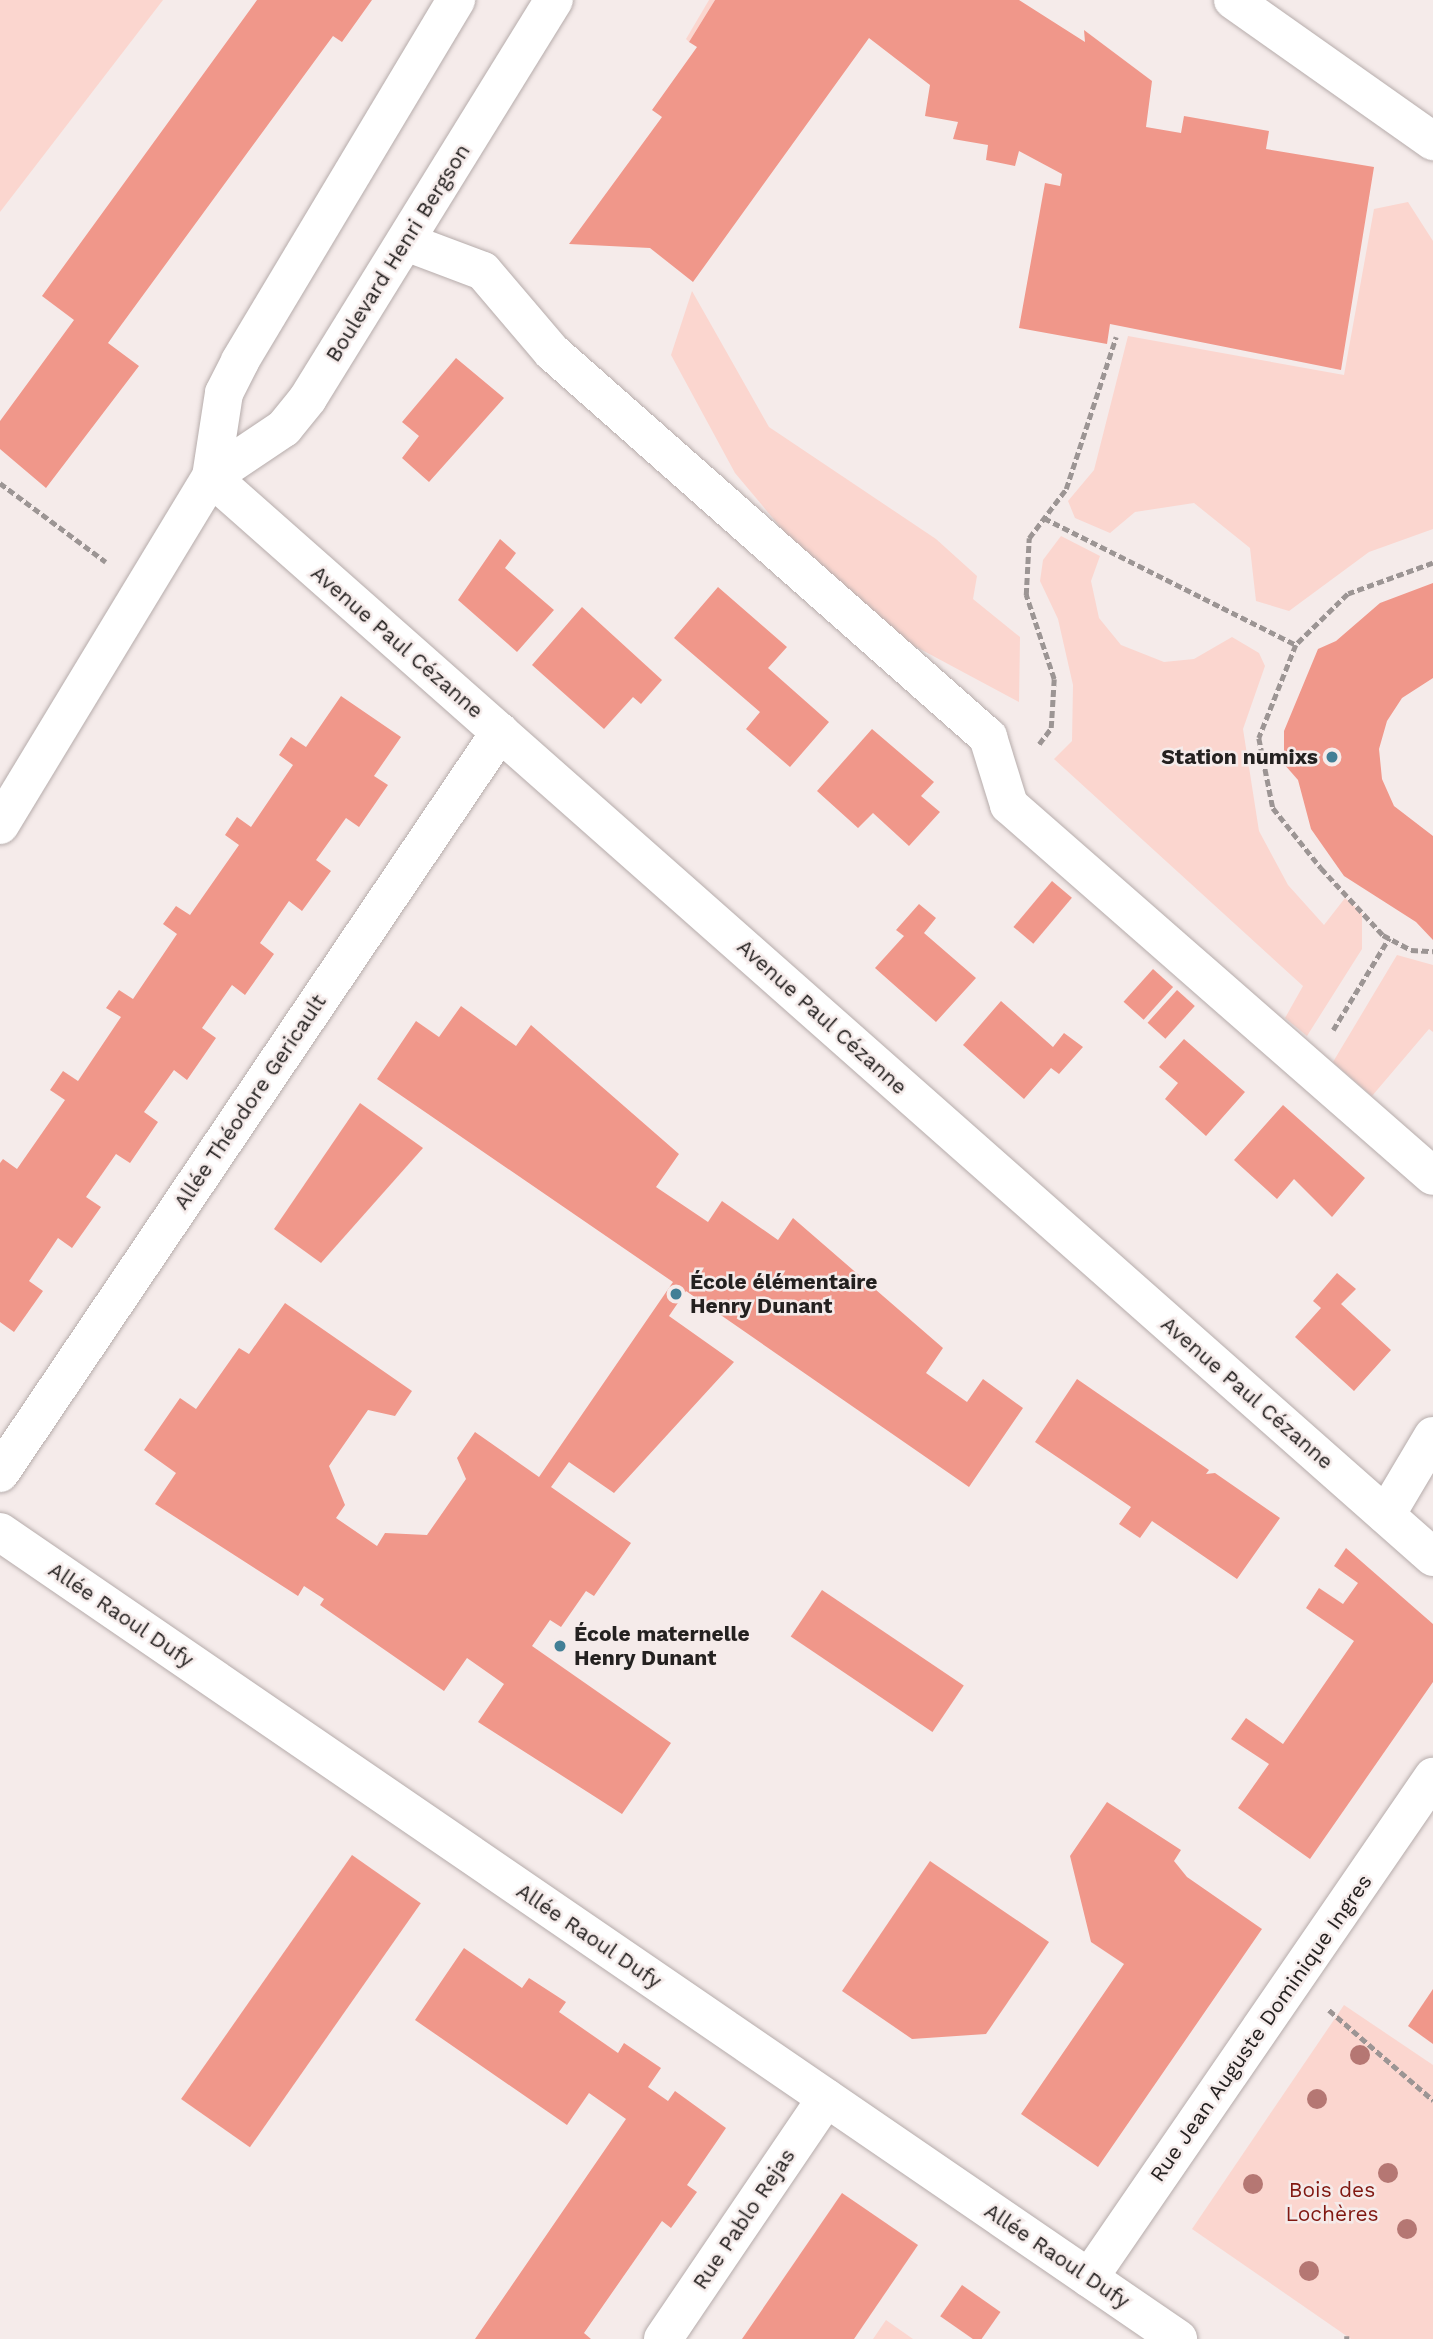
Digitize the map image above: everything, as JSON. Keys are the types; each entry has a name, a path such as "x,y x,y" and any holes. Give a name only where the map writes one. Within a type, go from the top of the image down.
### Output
{"street":[{"name":"Boulevard Henri Bergson","path":"0,825 211,477 224,393 240,361 456,0"},
{"name":"Boulevard Henri Bergson","path":"211,477 284,428 406,242 554,0"},
{"path":"1233,0 1433,141"},
{"path":"406,242 483,271 552,352 988,737 1009,805 1433,1176"},
{"name":"Avenue Paul Cézanne","path":"211,477 1433,1557"},
{"name":"Allée Théodore Gericault","path":"0,1473 500,732"},
{"path":"1386,1515 1433,1436"},
{"name":"Allée Raoul Dufy","path":"0,1532 1178,2339"},
{"name":"Rue Jean Auguste Dominique Ingres","path":"1088,2278 1433,1777"},
{"name":"Rue Pablo Rejas","path":"663,2339 826,2098"}],"path":[{"path":"1004,789 1051,728 1054,679 1026,595 1029,538 1066,489 1116,337"},
{"path":"0,483 144,589"},
{"path":"1044,518 1296,645"},
{"path":"1433,562 1348,594 1296,645 1259,738 1273,808 1389,938 1411,950 1433,951"},
{"path":"1309,1068 1389,938"},
{"path":"1290,1985 1355,2027 1433,2100"}],"green space":[{"path":"0,0 163,0 0,212"},
{"path":"709,0 715,0 689,42 686,39"},
{"path":"1408,202 1433,241 1433,529 1369,552 1289,611 1256,601 1250,548 1194,503 1135,512 1110,533 1075,518 1068,501 1094,470 1128,336 1344,375 1374,209"},
{"path":"692,291 769,427 936,539 977,576 973,599 1020,637 1019,702 907,642 787,535 735,473 671,355"},
{"path":"1061,536 1100,556 1091,581 1099,618 1121,645 1164,662 1194,659 1232,637 1259,653 1265,666 1243,729 1259,831 1288,885 1324,925 1345,898 1362,913 1362,949 1307,1036 1285,1018 1303,986 1054,759 1072,741 1073,685 1058,619 1040,581 1043,560"},
{"path":"1397,955 1433,965 1433,1032 1429,1029 1372,1096 1333,1062"},
{"name":"Bois des Lochères","path":"1344,2005 1433,2065 1433,2339 1351,2339 1192,2229"},
{"path":"886,2320 913,2339 873,2339"}],"building":[{"path":"257,0 372,0 342,42 333,36 108,343 139,366 46,488 0,449 0,421 74,320 42,296"},
{"path":"715,0 1019,0 1085,42 1084,30 1152,81 1146,127 1181,133 1184,116 1269,131 1266,149 1374,167 1341,370 1110,324 1107,344 1019,328 1045,183 1060,186 1062,174 1019,151 1015,166 986,160 988,145 953,139 958,122 925,116 930,85 869,38 693,282 650,248 569,244 662,117 652,110 697,47 689,42"},
{"path":"456,358 504,398 429,482 402,458 419,436 402,422"},
{"path":"500,539 516,553 505,568 554,610 517,652 458,600"},
{"name":"Station numixs","path":"1433,583 1433,678 1402,698 1387,721 1379,749 1382,779 1394,806 1433,836 1433,940 1416,922 1344,876 1311,829 1298,780 1284,764 1284,731 1318,649 1336,641 1380,603"},
{"path":"718,587 787,647 768,668 829,722 790,767 746,729 760,712 674,638"},
{"path":"582,607 662,680 641,704 633,697 604,729 532,665"},
{"path":"341,696 401,737 374,776 388,785 359,827 346,818 316,860 331,871 302,911 289,901 260,943 274,954 245,995 232,985 202,1028 216,1038 187,1080 174,1070 144,1112 158,1122 130,1163 116,1154 86,1197 101,1207 72,1248 58,1238 29,1281 43,1291 14,1332 0,1322 0,1163 3,1159 17,1169 65,1100 50,1090 63,1071 78,1081 121,1017 106,1008 119,990 133,999 177,934 163,924 176,906 190,915 239,845 225,835 237,817 251,827 293,765 279,755 291,737 306,747"},
{"path":"872,729 934,782 921,796 940,812 909,846 873,813 858,828 817,791"},
{"path":"1052,881 1072,898 1033,944 1013,927"},
{"path":"919,904 936,918 924,933 976,978 936,1022 875,968 904,936 896,930"},
{"path":"1153,969 1173,987 1144,1020 1124,1002"},
{"path":"1177,990 1195,1006 1165,1039 1148,1023"},
{"path":"1001,1001 1053,1047 1064,1033 1083,1047 1059,1074 1051,1068 1024,1099 963,1045"},
{"path":"461,1006 516,1046 531,1025 679,1154 656,1187 708,1222 722,1201 778,1240 793,1218 943,1348 926,1373 967,1402 983,1379 1023,1408 969,1487 686,1291 669,1316 734,1362 614,1493 569,1462 551,1487 631,1543 594,1596 586,1591 561,1627 550,1620 532,1646 671,1743 622,1814 478,1722 504,1684 467,1658 444,1691 320,1605 324,1599 304,1586 298,1596 155,1504 176,1473 144,1450 180,1398 196,1409 239,1348 249,1354 285,1303 412,1391 395,1416 368,1410 329,1466 345,1505 336,1518 377,1546 385,1533 427,1535 466,1479 457,1458 475,1432 539,1477 673,1282 377,1079 416,1021 439,1037"},
{"path":"1184,1039 1245,1092 1206,1136 1165,1099 1178,1083 1159,1067"},
{"path":"360,1103 423,1148 321,1263 274,1229"},
{"path":"1283,1105 1365,1178 1332,1217 1294,1179 1277,1199 1234,1160"},
{"path":"1337,1273 1356,1289 1341,1304 1391,1350 1354,1391 1295,1337 1321,1308 1313,1301"},
{"path":"1077,1379 1209,1470 1206,1474 1215,1473 1280,1518 1237,1579 1152,1521 1140,1538 1119,1524 1131,1507 1035,1442"},
{"path":"1346,1548 1433,1624 1433,1682 1310,1859 1238,1808 1269,1764 1231,1739 1246,1718 1283,1744 1354,1641 1306,1608 1319,1588 1343,1604 1358,1583 1334,1566"},
{"path":"822,1590 964,1686 932,1732 791,1636"},
{"path":"1107,1802 1181,1850 1174,1861 1187,1877 1262,1929 1098,2167 1021,2114 1124,1964 1091,1942 1070,1856"},
{"path":"352,1855 421,1903 250,2147 181,2099"},
{"path":"930,1861 1049,1942 986,2034 912,2039 842,1991"},
{"path":"464,1948 522,1988 529,1978 566,2002 559,2012 618,2053 624,2043 661,2068 648,2087 668,2101 675,2091 726,2128 687,2185 697,2192 671,2228 662,2221 584,2333 591,2339 475,2339 626,2119 589,2093 567,2125 415,2020"},
{"path":"1433,1989 1433,2044 1408,2026"},
{"path":"842,2193 918,2245 854,2339 742,2339"},
{"path":"962,2285 1001,2312 982,2339 973,2339 940,2316"}],"place":[{"name":"Station numixs","path":"1332,757"},
{"name":"École élémentaire Henry Dunant","path":"676,1294"},
{"name":"École maternelle Henry Dunant","path":"560,1646"}]}
